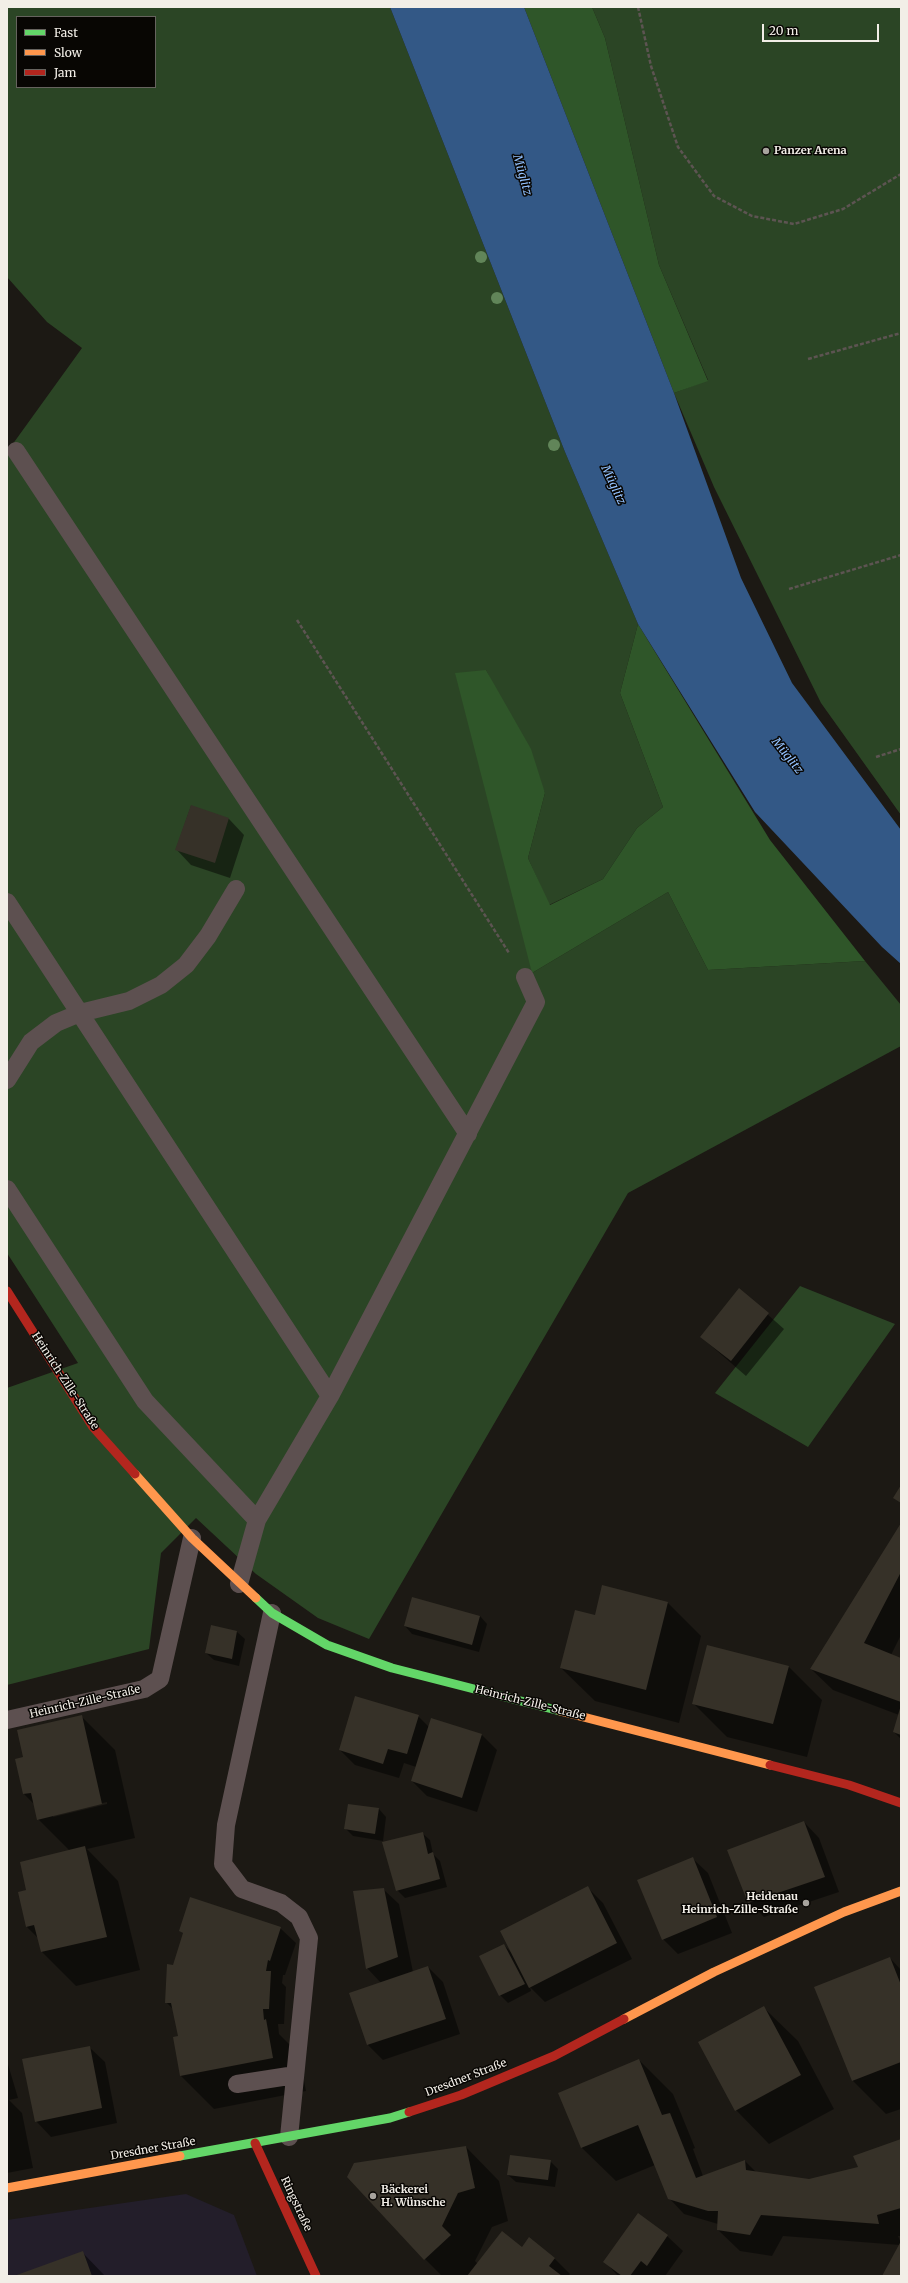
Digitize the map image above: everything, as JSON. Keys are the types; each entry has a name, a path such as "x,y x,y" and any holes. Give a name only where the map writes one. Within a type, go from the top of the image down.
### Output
{"street":[{"name":"Heinrich-Zille-Straße","path":"7,1291 93,1427 192,1538 239,1584 272,1613 327,1644 392,1668 849,1785 901,1803"},
{"name":"Dresdner Straße","path":"7,2188 390,2118 461,2095 554,2056 714,1972 808,1928 844,1912 901,1891"},
{"name":"Ringstraße","path":"255,2143 316,2276"}],"lane":[{"path":"16,451 468,1134"},
{"path":"7,1080 31,1042 56,1023 80,1013 129,1001 161,985 186,965 208,936 236,889"},
{"path":"7,902 330,1396"},
{"path":"239,1584 258,1520 330,1396 536,1002 525,977"},
{"path":"7,1189 145,1401 258,1520"},
{"name":"Heinrich-Zille-Straße","path":"7,1720 144,1689 160,1679 192,1538"},
{"path":"272,1613 226,1825 223,1864 242,1889 281,1903 299,1917 309,1938 289,2137"},
{"path":"237,2084 295,2075"}],"path":[{"path":"638,7 651,66 678,147 714,196 752,216 794,224 843,209 901,174"},
{"path":"808,358 901,333"},
{"path":"789,589 901,555"},
{"path":"297,620 525,977"},
{"path":"876,757 901,749"}],"shaded area":[{"path":"186,2194 234,2215 257,2276 7,2276 7,2220"}],"green space":[{"path":"7,7 390,7 565,452 638,624 620,693 663,807 637,828 603,879 549,905 528,858 545,793 486,670 532,973 668,892 708,970 865,961 901,1005 901,1046 628,1193 369,1639 318,1618 256,1574 196,1518 161,1553 149,1649 7,1685 7,1388 78,1363 7,1253 7,452 82,348 47,322 7,277"},
{"path":"524,7 592,7 605,38 659,265 708,381 674,393"},
{"path":"592,7 901,7 901,815 821,703 714,487 674,393 708,380 659,265 605,38"},
{"path":"638,624 770,840 865,961 708,970 668,892 532,973 455,673 486,670 531,749 545,793 528,858 550,905 603,879 637,828 663,807 620,693"},
{"path":"800,1286 895,1324 808,1447 715,1393"}],"water":[{"name":"Müglitz","path":"390,7 524,7 674,393 741,578 792,683 901,830 901,964 882,947 755,812 638,624 565,452"}],"building":[{"path":"191,805 229,818 215,863 175,850"},
{"path":"739,1288 769,1313 731,1361 700,1337"},
{"path":"901,1485 901,1503 893,1498"},
{"path":"901,1523 901,1572 864,1643 901,1658 901,1702 810,1669"},
{"path":"602,1585 668,1602 646,1690 560,1668 575,1610 595,1615"},
{"path":"412,1597 480,1616 472,1645 404,1626"},
{"path":"211,1625 237,1631 232,1659 205,1653"},
{"path":"707,1645 789,1666 773,1724 692,1704"},
{"path":"355,1696 419,1715 407,1754 388,1749 383,1764 339,1750"},
{"path":"901,1705 901,1735 893,1732"},
{"path":"82,1715 102,1804 37,1820 31,1793 23,1794 15,1759 23,1757 17,1730"},
{"path":"431,1718 482,1734 462,1798 411,1781"},
{"path":"348,1804 379,1808 375,1834 344,1829"},
{"path":"804,1821 825,1877 748,1903 727,1850"},
{"path":"423,1832 428,1854 433,1852 440,1879 396,1891 382,1842"},
{"path":"85,1846 107,1937 41,1952 34,1925 26,1927 18,1892 26,1890 20,1862"},
{"path":"693,1857 717,1917 662,1940 637,1880"},
{"path":"588,1886 617,1943 529,1988 500,1931"},
{"path":"384,1888 398,1957 366,1969 353,1891"},
{"path":"190,1897 281,1927 270,1961 268,1960 266,1971 271,1971 269,2009 263,2009 264,2020 266,2019 273,2058 180,2076 173,2037 178,2036 171,2003 165,2003 167,1964 173,1965 183,1933 179,1931"},
{"path":"504,1944 525,1984 499,1996 479,1956"},
{"path":"890,1957 901,1985 901,2062 852,2081 814,1987"},
{"path":"428,1966 446,2019 367,2045 349,1993"},
{"path":"764,2006 801,2075 735,2111 698,2042"},
{"path":"90,2046 102,2108 35,2122 22,2059"},
{"path":"639,2059 662,2115 670,2113 696,2178 745,2160 746,2170 809,2179 858,2167 853,2156 901,2139 901,2208 877,2215 879,2224 761,2215 750,2235 717,2230 718,2211 708,2211 668,2199 638,2125 581,2148 558,2093"},
{"path":"466,2146 475,2188 458,2193 442,2226 451,2235 424,2260 347,2177 354,2163"},
{"path":"510,2155 551,2160 548,2180 507,2175"},
{"path":"638,2213 668,2235 647,2266 641,2261 630,2276 622,2276 603,2262"},
{"path":"502,2231 522,2247 529,2237 555,2258 549,2266 562,2276 467,2276"},
{"path":"901,2241 901,2276 882,2276"},
{"path":"83,2251 92,2276 14,2276"}],"traffic: fast":[{"path":"256,1598 272,1613 327,1645 392,1668 560,1711"},
{"path":"180,2156 390,2118 409,2112"}],"traffic: slow":[{"path":"135,1474 192,1538 256,1598"},
{"path":"560,1711 770,1765"},
{"path":"624,2019 714,1972 844,1912 901,1891"},
{"path":"7,2188 180,2156"}],"traffic: jam":[{"path":"7,1291 93,1427 135,1474"},
{"path":"770,1765 849,1785 901,1803"},
{"path":"409,2112 461,2095 554,2056 624,2019"},
{"path":"255,2143 316,2276"}],"place":[{"name":"Panzer Arena","path":"766,151"},
{"name":"Heidenau Heinrich-Zille-Straße","path":"806,1903"},
{"name":"Bäckerei H. Wünsche","path":"373,2196"}]}
